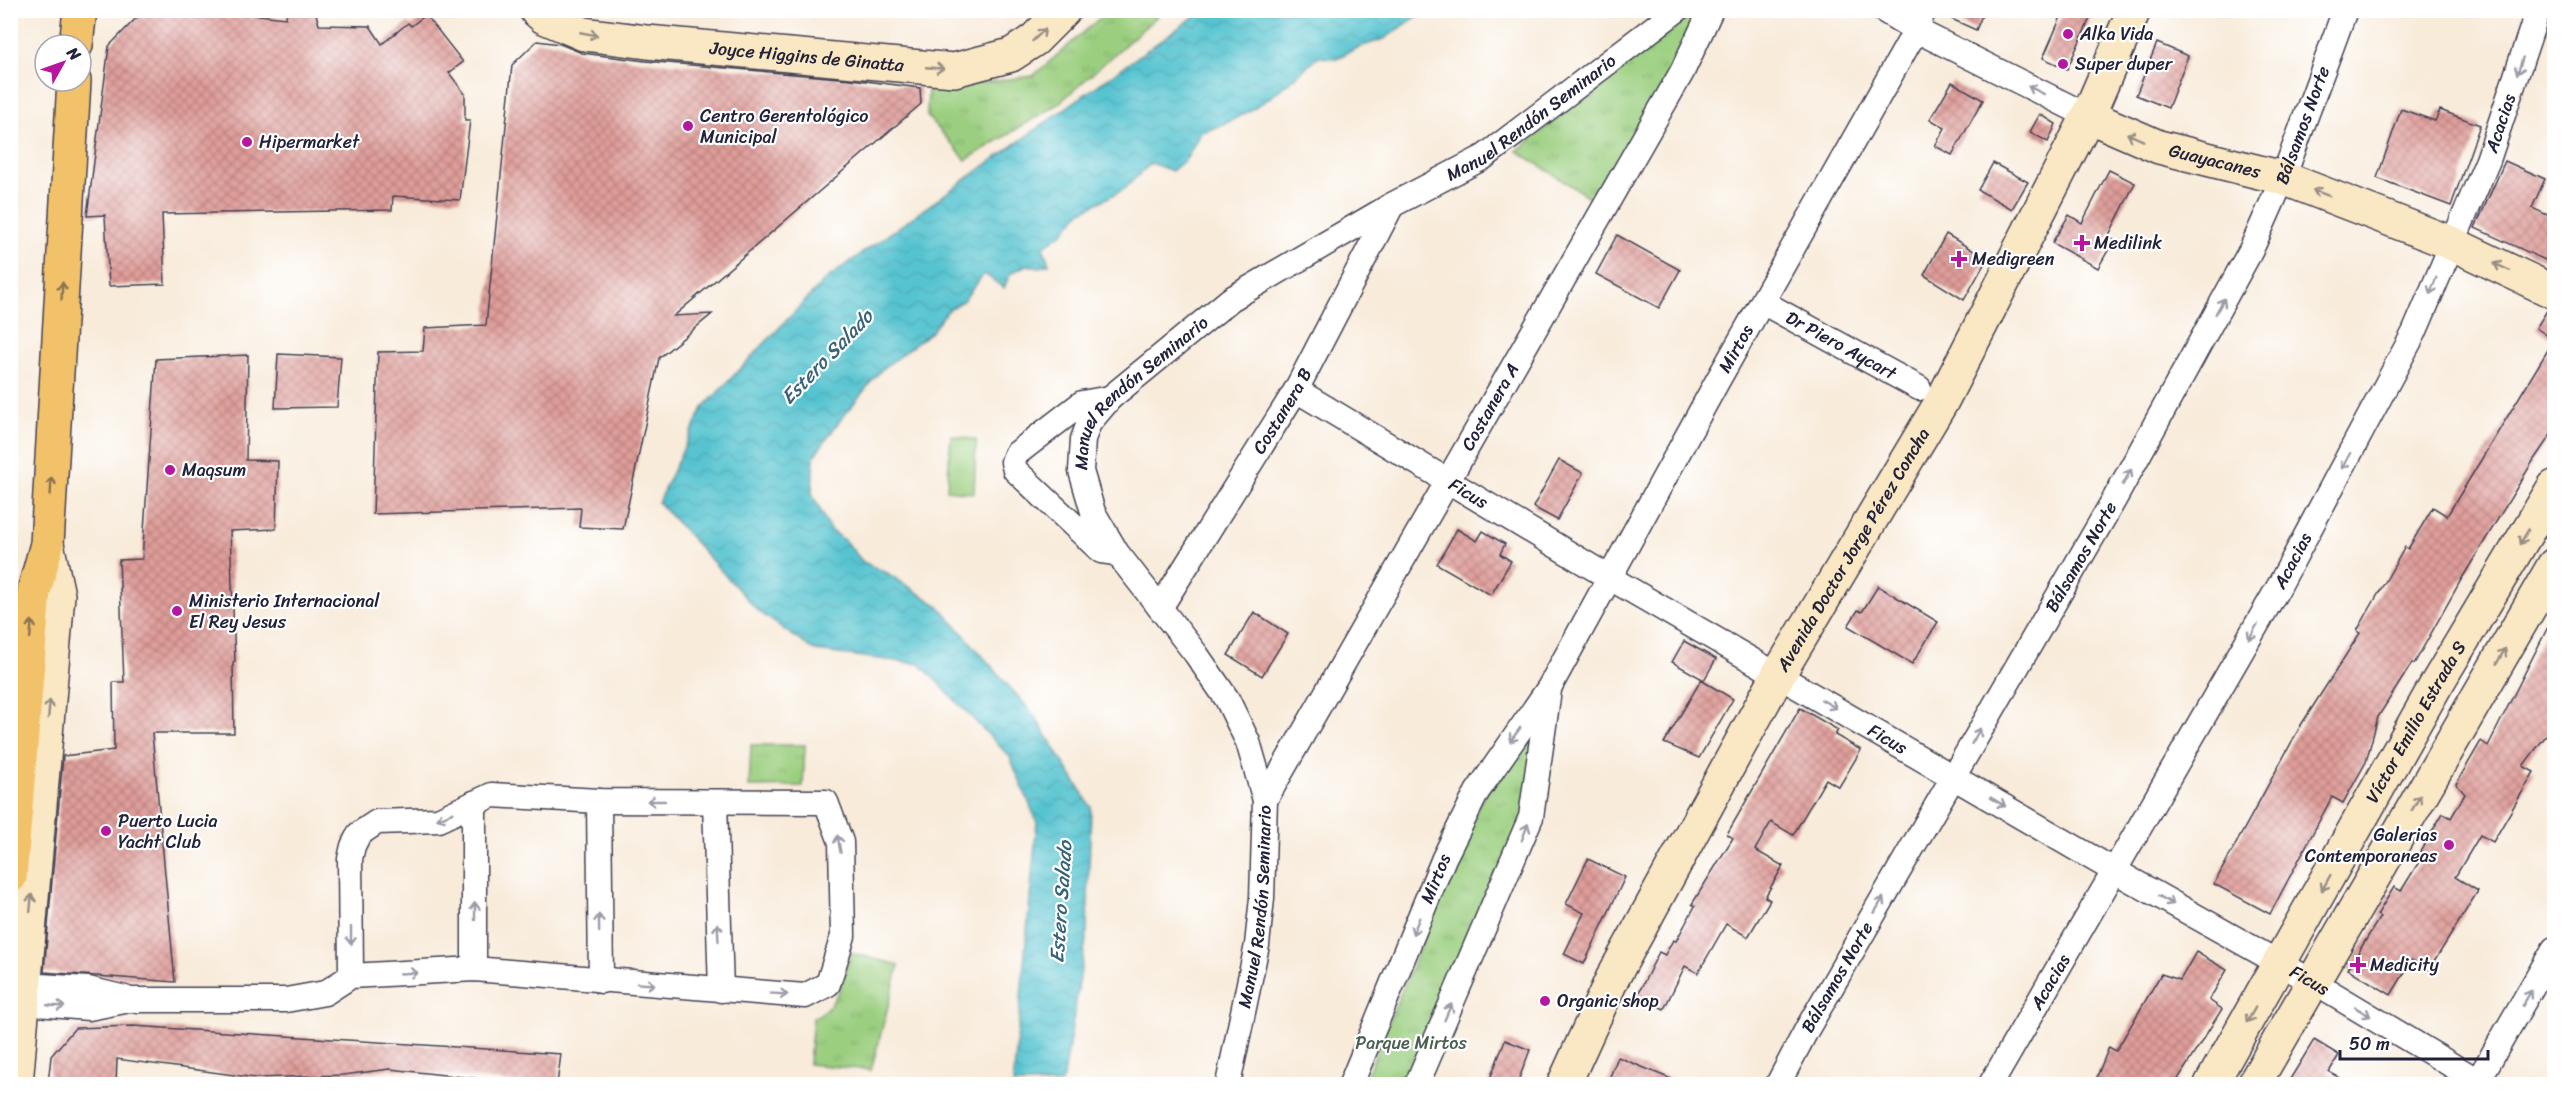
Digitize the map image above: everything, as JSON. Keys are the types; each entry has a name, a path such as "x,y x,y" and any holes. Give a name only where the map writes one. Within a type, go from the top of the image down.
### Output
{"main road":[{"path":"79,33 80,10"},
{"path":"10,877 34,591 47,544 73,93"}],"street":[{"path":"85,33 97,10"},
{"name":"Joyce Higgins de Ginatta","path":"537,10 544,17 584,34 647,42 954,70 1011,55 1034,40 1064,10"},
{"name":"Manuel Rendón Seminario","path":"1228,1084 1257,945 1262,898 1265,800 1248,742 1227,699 1208,670 1117,553 1093,512 1081,471 1080,457 1086,431 1094,416 1110,398 1231,299 1392,205 1484,157 1677,10"},
{"name":"Costanera A","path":"1265,800 1682,72 1712,10"},
{"name":"Guayacanes","path":"1883,10 1920,20 2088,116 2159,147 2283,178 2451,243 2554,292"},
{"name":"Avenida Doctor Jorge Pérez Concha","path":"1564,1084 1612,978 1778,675 1942,401 2088,116 2134,10"},
{"name":"Bálsamos Norte","path":"1778,1084 1807,1029 2115,498 2251,250 2283,178 2345,10"},
{"name":"Acacias","path":"1991,1084 2278,588 2414,333 2488,160 2538,10"},
{"name":"Mirtos","path":"1351,1084 1444,858 1477,792 1549,688 1920,20"},
{"name":"Costanera B","path":"1160,608 1296,390 1392,205"},
{"name":"Dr Piero Aycart","path":"1764,303 1918,388"},
{"name":"Ficus","path":"1296,390 1610,578 2115,871 2313,982 2479,1084"},
{"path":"1110,398 1082,403 1016,454 1013,462 1015,470 1101,551 1117,553"},
{"name":"Víctor Emilio Estrada S","path":"2211,1084 2436,685 2554,487"},
{"path":"16,1084 57,595 47,544"},
{"path":"2254,1084 2554,565"},
{"path":"2436,685 2471,707"},
{"name":"Mirtos","path":"1417,1084 1531,817 1549,688"},
{"path":"23,994 89,1008 130,1000 286,999 325,993 351,976 474,969 805,996 828,984 843,936 841,843 826,802 599,801 492,795 438,820 376,822 359,834 352,846 350,859 351,976"},
{"path":"599,801 601,981"},
{"path":"715,802 721,990"},
{"path":"474,803 474,969"},
{"path":"2479,1084 2554,949"}],"green space":[{"path":"1108,11 1163,11 1058,104 966,160 927,116 928,90 1033,76"},
{"path":"1690,11 1707,11 1598,203 1517,151"},
{"path":"951,435 976,440 974,493 947,490"},
{"name":"Parque Mirtos","path":"1549,688 1530,817 1425,1084 1363,1084 1479,805"},
{"path":"751,745 805,745 803,786 749,787"},
{"path":"851,953 899,965 871,1070 809,1064 813,1018 829,1007 839,991"}],"water":[{"name":"Estero Salado","path":"1202,11 1425,11 1384,39 1359,47 1337,58 1318,57 1263,102 1218,127 1200,133 1187,158 1172,171 1151,163 1123,190 1080,212 1063,233 1043,247 1049,264 1040,267 1026,265 1010,274 1004,288 984,274 963,301 948,310 931,332 881,370 814,456 812,493 830,530 844,540 863,562 887,573 939,606 1034,715 1091,807 1087,933 1064,1076 1060,1084 1013,1084 1037,822 1010,757 920,664 815,651 758,611 658,502 703,408 826,279"}],"building":[{"name":"Hipermarket","path":"144,10 213,10 286,18 287,10 315,10 319,25 370,26 382,44 408,23 411,26 426,15 463,62 449,73 465,94 465,120 470,120 460,200 393,196 392,210 162,214 165,284 109,286 105,215 87,216 109,46"},
{"path":"1938,10 1984,10 1976,30 1938,13"},
{"name":"Alka Vida","path":"2064,10 2094,10 2067,69 2043,58"},
{"path":"537,41 560,44 582,53 645,61 850,79 920,88 921,104 674,316 712,314 659,358 623,529 579,527 581,508 373,514 378,352 423,351 425,328 486,325 512,65"},
{"path":"2157,43 2188,56 2168,108 2136,95"},
{"path":"1952,82 1983,100 1952,155 1935,146 1945,128 1930,119"},
{"path":"2401,109 2435,121 2440,110 2480,125 2451,206 2377,178"},
{"path":"2040,114 2056,124 2048,142 2030,132"},
{"path":"2505,161 2545,179 2532,208 2554,218 2554,264 2475,228"},
{"path":"1993,163 2028,182 2012,209 1978,190"},
{"path":"2109,170 2135,183 2108,237 2114,240 2098,268 2052,243 2069,215 2082,223"},
{"path":"1946,234 1987,259 1964,300 1924,275"},
{"path":"1617,235 1680,270 1659,308 1596,274"},
{"path":"2548,309 2554,311 2554,340 2536,328"},
{"path":"2554,340 2554,430 2461,580 2414,664 2412,663 2378,717 2366,762 2343,803 2332,797 2270,914 2214,884 2301,725 2360,633 2357,631 2405,547 2408,549 2433,507 2447,516"},
{"path":"278,354 341,357 337,407 275,408"},
{"path":"248,355 246,460 278,461 276,529 230,531 235,662 233,662 234,733 152,733 175,982 44,972 63,756 114,750 113,682 124,682 119,560 142,559 156,359"},
{"path":"1559,460 1583,473 1557,520 1533,507"},
{"path":"1457,529 1477,541 1483,531 1505,544 1500,554 1511,561 1491,595 1437,564"},
{"path":"1878,586 1938,622 1912,664 1848,626 1858,610 1862,612"},
{"path":"1254,612 1288,634 1262,676 1228,655"},
{"path":"2554,615 2554,725 2523,766 2534,772 2493,842 2480,835 2455,877 2478,891 2429,970 2412,960 2391,995 2348,969 2380,917 2377,915 2394,887 2401,891 2422,857 2418,855 2443,813 2451,818 2465,794 2456,784 2481,741 2488,746"},
{"path":"1684,641 1716,659 1704,680 1672,662"},
{"path":"1701,680 1733,699 1699,758 1664,743"},
{"path":"1800,708 1838,730 1835,735 1861,750 1839,787 1826,779 1793,835 1771,822 1755,850 1783,866 1765,897 1770,900 1748,937 1726,924 1698,973 1685,966 1664,1009 1637,996 1659,952 1665,955 1673,940 1676,941 1695,906 1692,904 1733,838 1727,834"},
{"path":"1588,859 1625,877 1584,964 1564,954 1584,913 1566,904"},
{"path":"2196,952 2227,970 2209,1000 2222,1009 2175,1084 2094,1084 2109,1047 2116,1051 2161,974 2180,980"},
{"path":"133,1026 561,1054 557,1084 527,1084 390,1069 343,1075 256,1078 117,1059 116,1084 48,1084 51,1056 75,1028"},
{"path":"1505,1040 1530,1050 1517,1084 1488,1084"},
{"path":"2314,1040 2339,1055 2329,1072 2351,1084 2287,1084"},
{"path":"1618,1057 1683,1084 1607,1084"}],"place":[{"name":"Alka Vida","path":"2068,34"},
{"name":"Super duper","path":"2063,64"},
{"name":"Centro Gerentológico Municipal","path":"688,126"},
{"name":"Hipermarket","path":"247,142"},
{"name":"Medilink","path":"2082,243"},
{"name":"Medigreen","path":"1959,259"},
{"name":"Maqsum","path":"170,470"},
{"name":"Ministerio Internacional El Rey Jesus","path":"177,611"},
{"name":"Puerto Lucia Yacht Club","path":"106,831"},
{"name":"Galerias Contemporaneas","path":"2449,845"},
{"name":"Medicity","path":"2358,965"},
{"name":"Organic shop","path":"1545,1001"}]}
